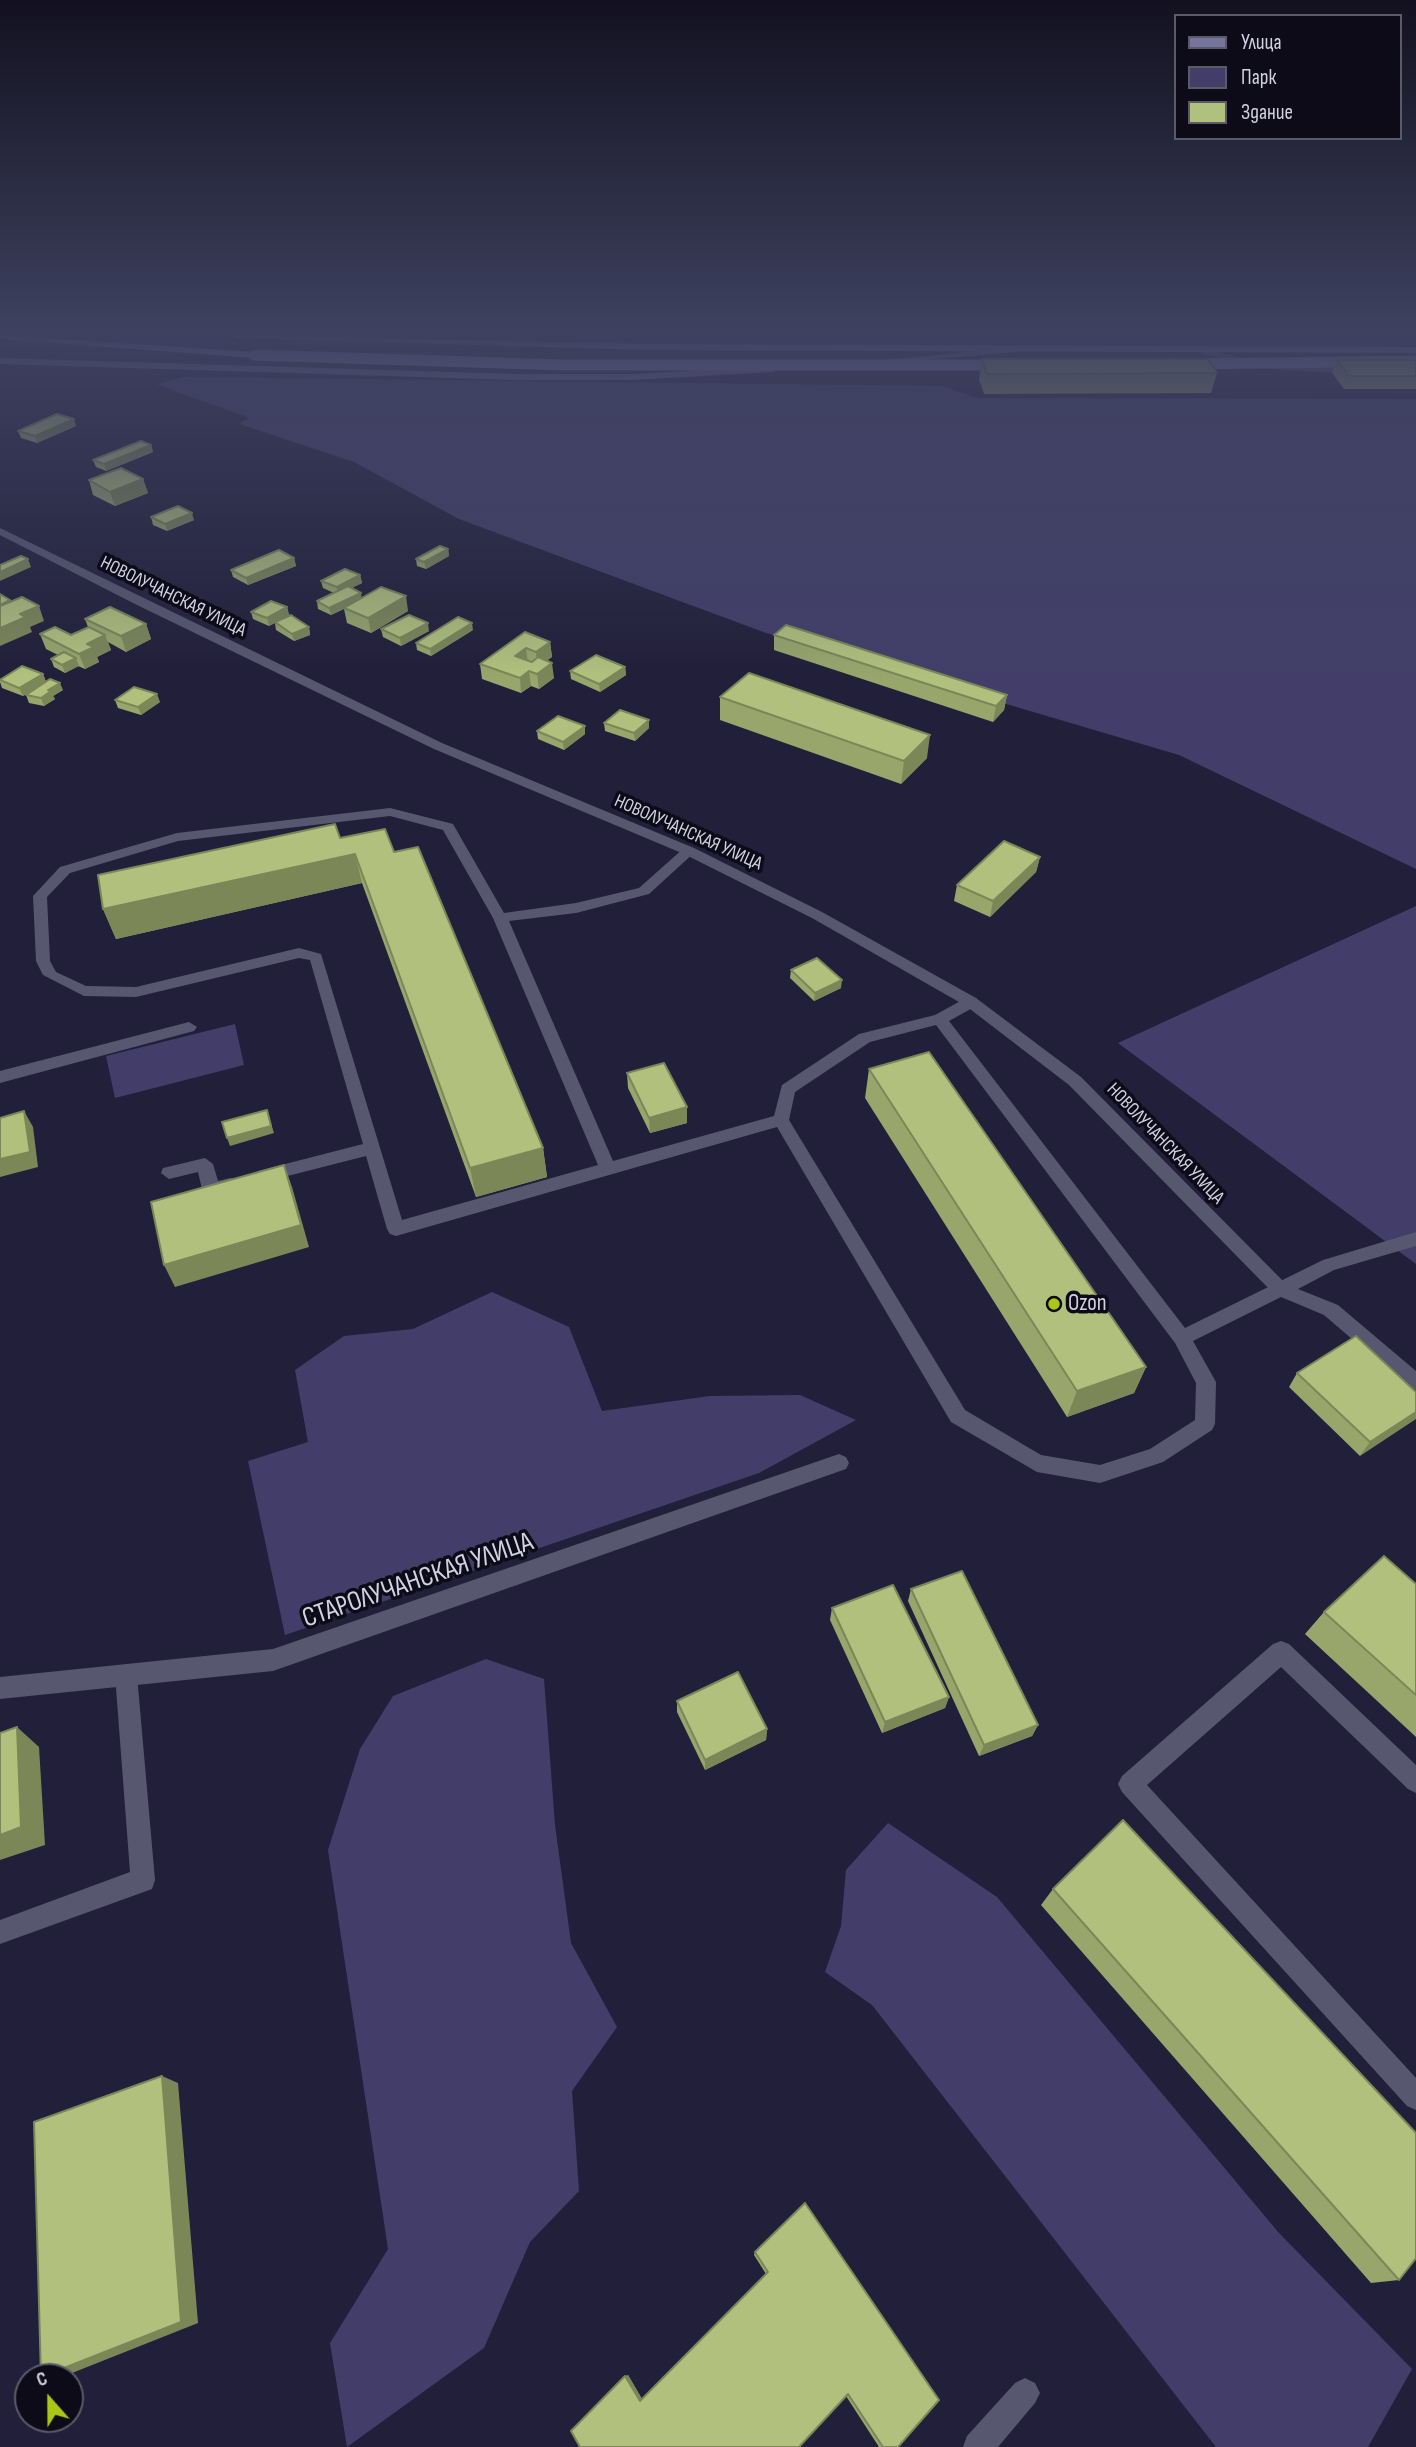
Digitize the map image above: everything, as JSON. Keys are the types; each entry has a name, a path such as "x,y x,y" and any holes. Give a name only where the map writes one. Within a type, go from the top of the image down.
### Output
{"street":[{"name":"НОВОЛУЧАНСКАЯ УЛИЦА","path":"0,531 141,603 438,746 689,851 817,915 971,1002 1075,1081 1280,1289"},
{"path":"608,1169 500,918 448,827 390,812 177,837 65,870 40,897 43,961 50,975 85,991 136,992 299,953 316,957 396,1229 608,1169 781,1120"},
{"path":"500,918 576,908 644,891 689,851"},
{"path":"940,1019 1182,1338 1206,1382 1205,1424 1156,1456 1100,1474 1037,1463 958,1416 781,1120 788,1088 865,1038 940,1019 971,1002"},
{"path":"0,1077 189,1027"},
{"path":"169,1173 205,1164 211,1189 372,1148"},
{"path":"1182,1338 1329,1265 1416,1238"},
{"path":"1280,1289 1331,1310 1416,1382"},
{"name":"СТАРОЛУЧАНСКАЯ УЛИЦА","path":"0,1688 273,1660 839,1463"},
{"path":"1416,1781 1281,1652 1130,1784 1416,2096"},
{"path":"0,1931 143,1880 126,1675"},
{"path":"978,2447 1025,2393"}],"green space":[{"path":"315,449 1416,449 1416,869 1179,755 766,633 459,519 354,462"},
{"path":"1416,906 1416,1264 1118,1043"},
{"path":"235,1024 244,1065 115,1098 106,1056"},
{"path":"492,1292 569,1327 602,1411 710,1396 800,1395 856,1420 759,1473 285,1635 248,1461 308,1442 295,1370 344,1336 413,1329"},
{"path":"486,1659 544,1679 555,1825 571,1943 617,2027 572,2091 579,2191 530,2242 484,2348 347,2447 330,2343 388,2249 328,1850 360,1749 393,1696"},
{"path":"888,1823 997,1897 1279,2233 1412,2369 1368,2447 1216,2447 872,2005 825,1972 841,1926 846,1870"}],"building":[{"path":"120,449 141,449 104,464 93,460"},
{"path":"121,468 143,479 110,492 89,480"},
{"path":"178,506 192,513 165,524 151,517"},
{"path":"440,546 448,549 424,562 416,559"},
{"path":"279,550 294,558 246,578 231,570"},
{"path":"21,556 28,559 0,572 0,565"},
{"path":"345,569 360,575 337,587 321,581"},
{"path":"348,586 361,593 329,608 317,601"},
{"path":"381,587 406,596 368,618 344,608"},
{"path":"0,594 10,600 0,605"},
{"path":"22,597 39,606 20,614 26,617 0,628 0,606"},
{"path":"271,601 287,607 267,618 251,612"},
{"path":"110,607 146,624 121,636 85,619"},
{"path":"291,615 309,627 292,634 275,622"},
{"path":"409,615 428,623 400,638 381,629"},
{"path":"458,617 472,623 430,649 416,643"},
{"path":"786,625 1007,695 996,706 774,635"},
{"path":"55,627 71,635 89,627 105,635 87,644 94,647 79,654 40,634"},
{"path":"525,632 550,642 536,652 526,648 515,656 532,662 538,657 552,663 537,674 529,671 520,678 480,664"},
{"path":"64,652 76,658 62,665 51,659"},
{"path":"596,655 625,667 599,684 570,671"},
{"path":"22,666 43,674 19,688 0,680"},
{"path":"749,673 930,735 904,761 720,697"},
{"path":"50,679 60,683 41,698 26,695"},
{"path":"134,687 157,694 138,707 115,700"},
{"path":"620,710 649,720 634,733 604,723"},
{"path":"558,716 585,726 563,742 537,731"},
{"path":"335,824 340,838 385,829 394,852 418,847 543,1148 470,1168 355,854 103,909 98,875"},
{"path":"1004,841 1040,857 993,901 957,885"},
{"path":"817,958 842,980 815,993 791,970"},
{"path":"929,1052 1146,1367 1077,1391 869,1069"},
{"path":"664,1063 687,1107 649,1118 627,1073"},
{"path":"267,1110 271,1126 227,1138 222,1122"},
{"path":"24,1111 30,1152 0,1159 0,1118"},
{"path":"284,1165 301,1225 164,1265 151,1202"},
{"path":"1356,1336 1416,1392 1416,1412 1370,1442 1297,1373"},
{"path":"1384,1556 1416,1584 1416,1695 1324,1612"},
{"path":"962,1571 1038,1725 984,1745 911,1589"},
{"path":"893,1585 949,1697 885,1722 832,1608"},
{"path":"738,1672 767,1729 705,1760 677,1701"},
{"path":"17,1727 21,1827 0,1835 0,1733"},
{"path":"1123,1820 1416,2133 1416,2258 1399,2280 1053,1889"},
{"path":"162,2076 181,2322 77,2363 41,2363 34,2122"},
{"path":"805,2203 939,2400 898,2447 883,2447 848,2394 799,2447 580,2447 571,2431 625,2376 640,2401 768,2272 755,2252"}],"place":[{"name":"Ozon","path":"1054,1304"}]}
